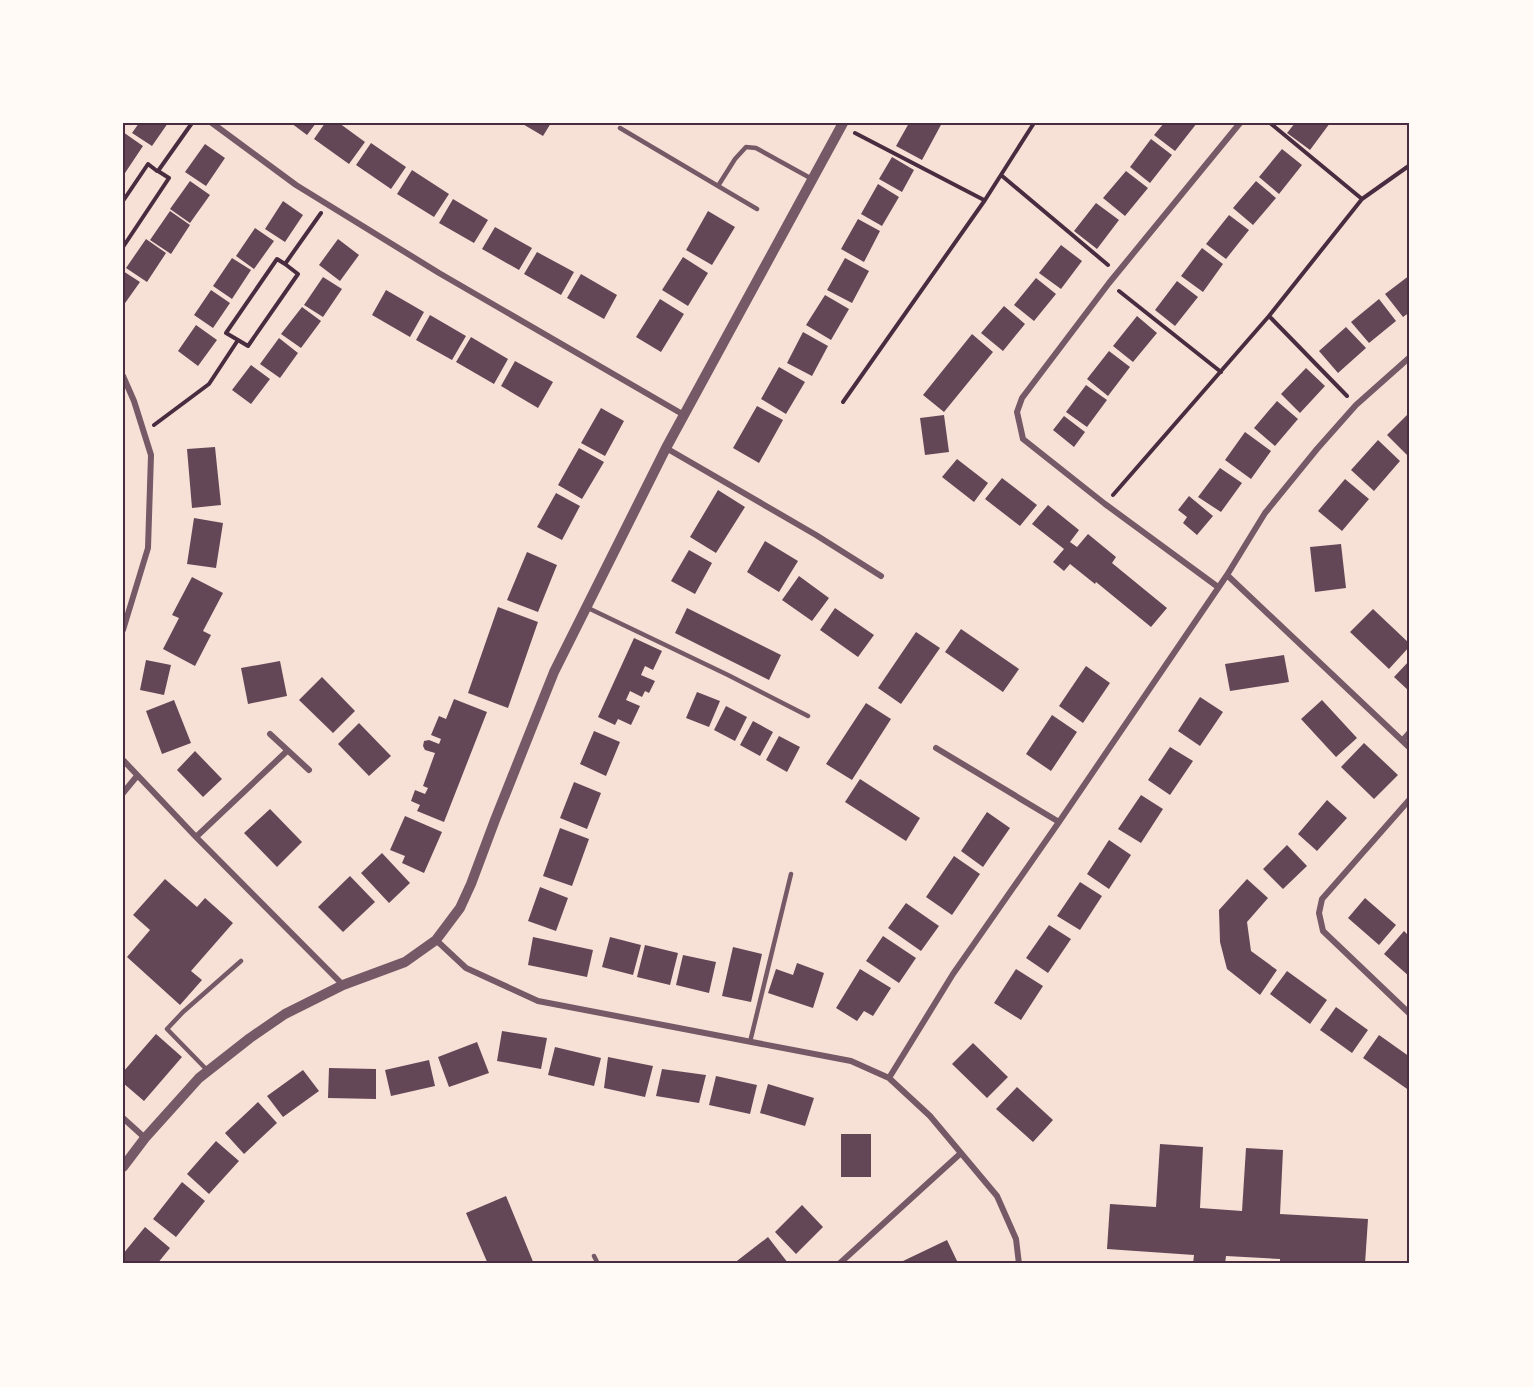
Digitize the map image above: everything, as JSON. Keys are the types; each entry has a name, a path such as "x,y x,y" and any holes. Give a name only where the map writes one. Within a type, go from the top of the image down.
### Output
{"street":[{"path":"212,123 296,185 439,273 684,415"},
{"path":"1218,587 1023,439 1017,412 1022,398 1109,283 1240,123"},
{"path":"123,1167 145,1138 199,1078 250,1038 285,1014 343,985 405,962 435,940 460,908 554,672 666,448 842,124"},
{"path":"888,1078 953,974 1227,575 1265,513 1356,405 1410,357"},
{"path":"123,376 152,455 148,548 123,630"},
{"path":"666,448 816,535 881,576"},
{"path":"1227,575 1410,748"},
{"path":"1402,740 1410,732"},
{"path":"270,734 309,770"},
{"path":"936,747 1059,822"},
{"path":"196,837 288,751"},
{"path":"123,760 343,985"},
{"path":"123,793 137,776"},
{"path":"1410,799 1322,899 1319,913 1323,931 1410,1014"},
{"path":"435,940 466,968 538,1001 851,1061 888,1078 930,1116 997,1196 1016,1239 1019,1264"},
{"path":"123,1118 145,1138"},
{"path":"839,1264 960,1153"}],"lane":[{"path":"620,128 757,209"},
{"path":"718,186 735,159 746,147 756,148 812,179"},
{"path":"586,607 728,675 808,717"},
{"path":"750,1042 791,874"},
{"path":"208,1071 167,1029 241,961"},
{"path":"594,1256 598,1264"}],"path":[{"path":"158,171 192,123"},
{"path":"843,402 985,200 1034,123"},
{"path":"1270,123 1362,199"},
{"path":"842,124 985,200"},
{"path":"123,201 148,164 169,178 123,247"},
{"path":"1106,504 1269,316 1362,199 1410,165"},
{"path":"1001,175 1118,274"},
{"path":"285,264 327,204"},
{"path":"277,259 285,264 298,274 248,346 226,333 277,259"},
{"path":"1109,283 1221,372"},
{"path":"1269,316 1356,405"},
{"path":"144,433 209,384 238,340"}],"building":[{"path":"139,123 168,123 152,146 132,133"},
{"path":"291,123 316,123 307,135"},
{"path":"325,123 339,123 365,142 349,164 314,139"},
{"path":"521,123 551,123 543,136"},
{"path":"909,123 942,123 922,160 896,146"},
{"path":"1164,123 1197,123 1175,151 1154,135"},
{"path":"1295,123 1330,123 1310,150 1287,133"},
{"path":"123,132 143,146 123,176"},
{"path":"1151,139 1172,155 1150,183 1130,167"},
{"path":"371,143 406,167 391,189 356,165"},
{"path":"205,144 225,158 206,186 185,172"},
{"path":"1282,149 1302,165 1279,194 1259,177"},
{"path":"892,157 914,170 902,192 879,179"},
{"path":"412,170 449,194 434,217 397,194"},
{"path":"1126,171 1148,188 1125,216 1103,198"},
{"path":"190,181 210,195 190,223 170,209"},
{"path":"1256,181 1276,198 1253,225 1233,208"},
{"path":"878,184 899,197 882,226 861,214"},
{"path":"453,199 488,220 474,243 439,223"},
{"path":"283,201 303,215 285,242 265,229"},
{"path":"1096,203 1119,220 1097,249 1074,231"},
{"path":"170,211 190,225 171,254 150,240"},
{"path":"708,211 735,227 712,265 686,250"},
{"path":"1229,215 1249,230 1226,259 1206,244"},
{"path":"858,219 880,231 864,262 841,249"},
{"path":"495,227 532,248 519,270 482,249"},
{"path":"255,228 274,241 254,269 236,256"},
{"path":"146,239 166,253 147,282 126,268"},
{"path":"338,239 359,255 340,281 319,265"},
{"path":"1061,245 1082,261 1061,289 1039,273"},
{"path":"1202,248 1223,264 1203,292 1181,276"},
{"path":"537,252 574,272 561,295 524,274"},
{"path":"683,257 708,273 688,306 662,290"},
{"path":"232,258 251,270 232,299 213,286"},
{"path":"845,258 869,271 852,303 827,290"},
{"path":"123,271 140,282 123,306"},
{"path":"581,274 617,295 604,319 567,298"},
{"path":"1410,275 1410,312 1403,317 1385,294"},
{"path":"323,277 342,289 323,317 304,305"},
{"path":"1036,278 1056,294 1034,321 1014,305"},
{"path":"1177,281 1198,297 1175,326 1155,310"},
{"path":"211,290 230,303 213,328 194,315"},
{"path":"386,290 424,312 410,337 372,315"},
{"path":"825,295 849,309 831,340 806,325"},
{"path":"660,299 684,314 661,352 636,337"},
{"path":"1379,299 1396,321 1369,343 1351,322"},
{"path":"1004,306 1025,324 1003,351 981,333"},
{"path":"302,307 321,321 301,348 281,334"},
{"path":"430,315 466,336 452,360 416,340"},
{"path":"1137,316 1157,333 1133,362 1113,346"},
{"path":"196,325 217,340 198,366 178,351"},
{"path":"1346,327 1366,348 1338,373 1319,351"},
{"path":"803,332 828,346 812,376 787,363"},
{"path":"972,334 993,352 944,412 923,395"},
{"path":"471,337 508,359 494,384 456,362"},
{"path":"279,338 298,353 280,378 260,364"},
{"path":"1109,351 1130,367 1108,396 1087,379"},
{"path":"515,361 553,382 538,408 501,386"},
{"path":"251,365 270,379 251,404 232,390"},
{"path":"779,367 805,382 786,414 761,399"},
{"path":"1306,368 1325,386 1300,413 1281,394"},
{"path":"1086,385 1107,400 1087,427 1066,412"},
{"path":"1277,401 1298,419 1275,446 1254,428"},
{"path":"757,406 783,420 759,463 733,448"},
{"path":"601,408 624,421 605,456 581,443"},
{"path":"1410,412 1410,452 1407,455 1387,435"},
{"path":"944,415 949,452 925,455 920,418"},
{"path":"1064,416 1085,432 1074,447 1053,430"},
{"path":"1245,432 1271,451 1251,479 1225,460"},
{"path":"1378,440 1400,461 1374,491 1351,470"},
{"path":"215,447 221,505 192,508 187,449"},
{"path":"579,448 604,462 582,499 558,485"},
{"path":"957,459 988,483 974,502 942,477"},
{"path":"1220,468 1242,483 1221,512 1198,497"},
{"path":"1002,478 1037,505 1020,526 985,499"},
{"path":"1345,479 1369,499 1342,531 1318,511"},
{"path":"718,490 745,507 716,553 690,537"},
{"path":"556,493 580,506 562,540 537,527"},
{"path":"1189,496 1213,516 1197,535 1183,523 1187,517 1178,510"},
{"path":"1048,505 1079,530 1070,542 1077,547 1088,534 1116,557 1112,563 1167,608 1151,627 1070,564 1064,571 1053,562 1064,549 1032,524"},
{"path":"194,518 223,523 216,568 187,564"},
{"path":"765,541 798,561 779,592 747,572"},
{"path":"1341,544 1346,588 1315,592 1310,547"},
{"path":"689,550 712,563 695,594 671,581"},
{"path":"527,552 557,565 538,612 507,600"},
{"path":"799,576 829,598 812,621 782,600"},
{"path":"192,577 223,593 203,631 211,635 195,666 163,649 179,618 172,615"},
{"path":"498,607 538,622 508,708 468,693"},
{"path":"687,608 781,655 769,680 675,633"},
{"path":"835,608 874,635 858,657 820,630"},
{"path":"1373,609 1410,644 1389,669 1350,632"},
{"path":"961,629 1019,669 1003,692 945,652"},
{"path":"916,632 940,648 901,704 878,688"},
{"path":"634,638 662,651 653,670 645,666 641,675 655,681 649,693 645,691 642,697 630,691 626,700 640,706 631,725 618,719 615,725 598,717"},
{"path":"1284,655 1289,682 1230,691 1225,664"},
{"path":"146,660 171,665 164,695 140,690"},
{"path":"1410,660 1410,692 1394,677"},
{"path":"280,661 287,696 248,704 241,668"},
{"path":"1086,666 1110,683 1083,723 1059,706"},
{"path":"322,677 355,711 333,733 299,700"},
{"path":"697,692 720,701 709,727 686,718"},
{"path":"1200,697 1223,712 1200,746 1178,731"},
{"path":"454,699 487,712 444,822 417,811 420,805 411,801 415,790 425,794 428,788 423,786 435,753 425,750 424,741 429,740 439,744 441,739 431,735 439,716 446,719"},
{"path":"174,700 191,743 162,754 146,711"},
{"path":"1322,700 1357,738 1336,757 1301,719"},
{"path":"866,703 891,719 852,780 826,764"},
{"path":"726,706 747,717 735,741 714,730"},
{"path":"1052,715 1077,732 1051,771 1026,754"},
{"path":"753,721 773,732 760,756 740,745"},
{"path":"359,723 391,756 369,776 338,744"},
{"path":"594,731 620,742 606,776 580,764"},
{"path":"779,736 800,747 787,772 766,760"},
{"path":"1364,743 1398,775 1374,799 1341,767"},
{"path":"1170,747 1193,761 1170,795 1148,780"},
{"path":"195,751 222,779 203,797 177,770"},
{"path":"860,779 920,818 906,841 845,802"},
{"path":"574,782 601,793 587,829 560,818"},
{"path":"1141,795 1163,809 1141,843 1118,829"},
{"path":"1327,800 1347,818 1317,851 1298,834"},
{"path":"270,809 302,842 277,867 244,833"},
{"path":"987,812 1010,828 983,867 961,851"},
{"path":"405,816 442,832 424,873 402,863 405,856 390,850"},
{"path":"560,828 589,839 572,886 543,876"},
{"path":"1109,840 1131,855 1109,889 1087,874"},
{"path":"1287,845 1307,866 1283,889 1263,869"},
{"path":"382,853 410,883 389,903 361,873"},
{"path":"954,856 980,874 952,915 926,897"},
{"path":"350,876 375,902 343,932 318,907"},
{"path":"165,879 197,907 205,898 233,923 191,971 202,980 180,1005 127,957 150,930 133,915"},
{"path":"1247,879 1268,898 1247,922 1251,951 1277,970 1260,995 1227,969 1220,942 1219,910"},
{"path":"1080,882 1102,896 1080,930 1057,916"},
{"path":"540,887 568,898 556,931 528,921"},
{"path":"1365,898 1396,925 1379,945 1348,918"},
{"path":"906,903 939,926 921,951 888,928"},
{"path":"1049,925 1071,939 1048,973 1026,958"},
{"path":"1404,931 1410,937 1410,977 1384,954"},
{"path":"883,936 916,958 899,983 866,961"},
{"path":"533,937 593,950 587,977 528,965"},
{"path":"610,937 641,945 633,975 602,967"},
{"path":"645,945 678,953 670,985 637,977"},
{"path":"733,947 762,954 751,1002 722,996"},
{"path":"683,955 716,962 709,993 676,985"},
{"path":"797,963 824,973 813,1008 768,993 776,969 793,975"},
{"path":"860,969 891,988 873,1016 864,1011 857,1021 836,1008"},
{"path":"1016,969 1043,986 1021,1020 994,1003"},
{"path":"1287,971 1327,1000 1310,1024 1270,994"},
{"path":"1336,1007 1368,1030 1352,1053 1320,1030"},
{"path":"502,1031 547,1038 541,1069 497,1061"},
{"path":"156,1034 182,1057 144,1101 123,1083 123,1072"},
{"path":"1379,1035 1410,1057 1410,1091 1363,1058"},
{"path":"477,1042 489,1073 449,1087 438,1057"},
{"path":"973,1043 1008,1077 987,1098 952,1064"},
{"path":"555,1047 601,1058 594,1086 548,1075"},
{"path":"608,1057 653,1066 645,1097 604,1088"},
{"path":"429,1060 435,1086 391,1096 385,1070"},
{"path":"329,1068 376,1069 376,1099 328,1098"},
{"path":"662,1069 706,1075 699,1103 656,1096"},
{"path":"303,1070 319,1091 283,1117 267,1096"},
{"path":"716,1076 757,1085 750,1114 709,1105"},
{"path":"768,1084 814,1098 805,1126 760,1113"},
{"path":"1017,1087 1053,1120 1033,1142 996,1109"},
{"path":"258,1102 277,1123 244,1154 225,1133"},
{"path":"841,1134 871,1134 871,1177 841,1177"},
{"path":"216,1141 239,1161 209,1194 187,1174"},
{"path":"1160,1144 1203,1147 1200,1208 1242,1211 1246,1148 1283,1150 1280,1214 1368,1219 1365,1264 1280,1264 1280,1259 1226,1256 1225,1264 1193,1264 1194,1255 1107,1249 1110,1204 1156,1207"},
{"path":"182,1182 205,1201 176,1237 153,1219"},
{"path":"506,1196 534,1264 488,1264 466,1213"},
{"path":"802,1205 823,1227 796,1254 775,1232"},
{"path":"145,1227 170,1248 157,1264 123,1264 123,1254"},
{"path":"768,1237 788,1263 733,1264"},
{"path":"947,1240 958,1263 956,1264 905,1264 903,1261"}]}
